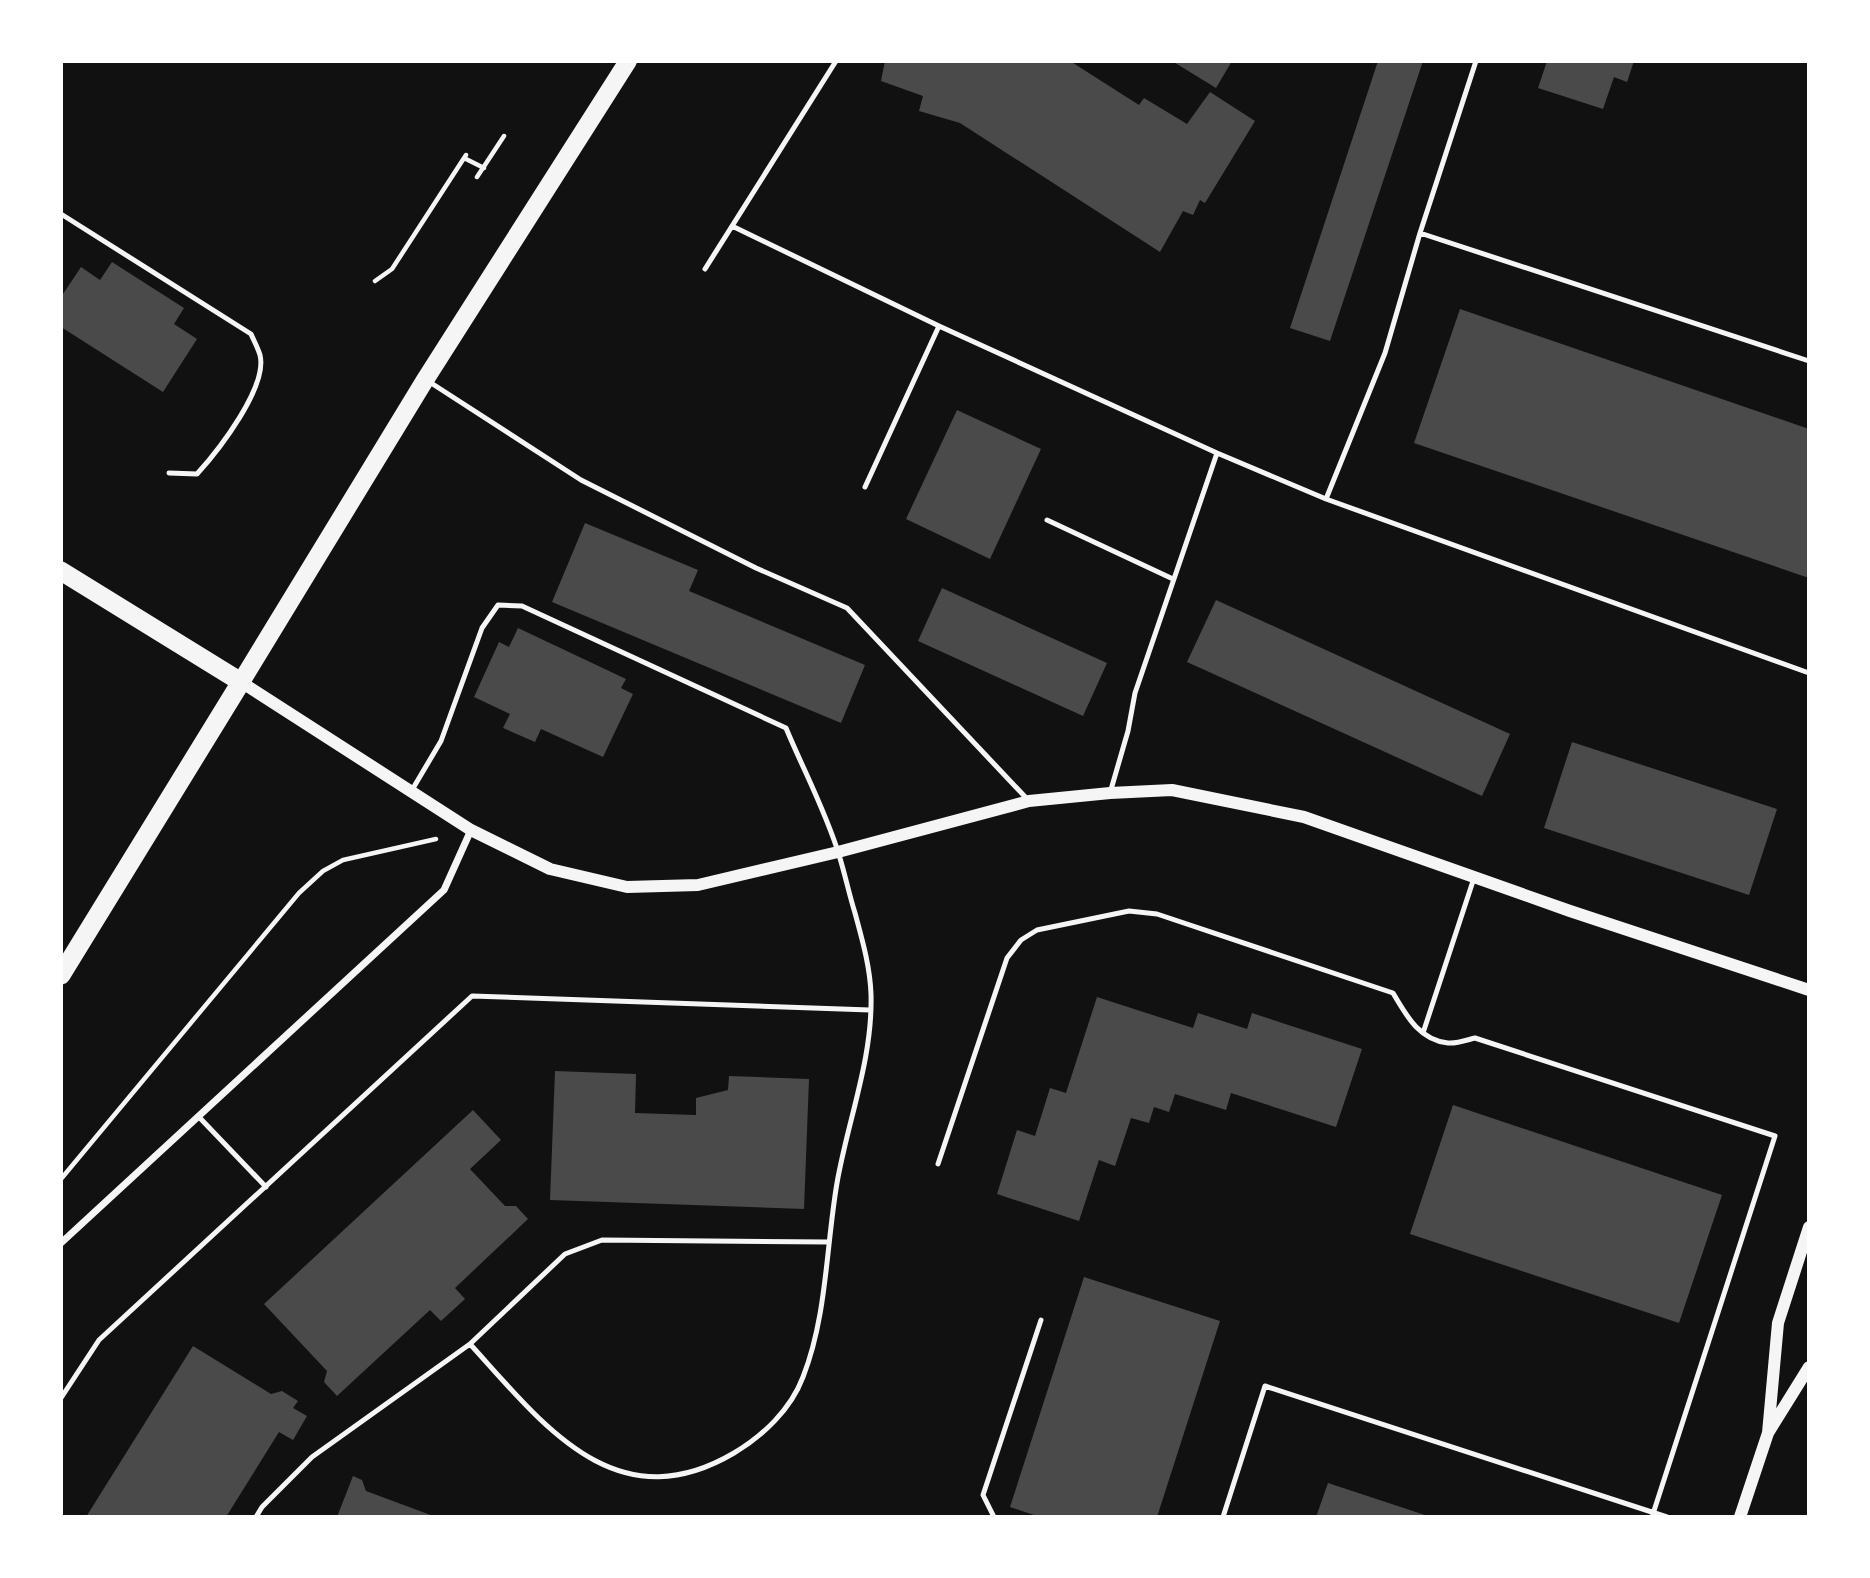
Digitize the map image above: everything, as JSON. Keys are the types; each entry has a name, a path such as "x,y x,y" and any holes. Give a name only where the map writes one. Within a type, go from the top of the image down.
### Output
{"highway":[{"path":"61,571 241,682 61,975"}],"main road":[{"path":"241,682 425,380 628,61"}],"street":[{"path":"241,682 471,830 550,869 627,887 698,885 838,852 1029,801 1172,790 1304,817 1474,878 1809,990"},
{"path":"61,1243 444,890 471,830"},
{"path":"1740,1517 1768,1433 1778,1323 1809,1227"},
{"path":"1768,1433 1809,1367"}],"lane":[{"path":"705,269 836,61"},
{"path":"1326,499 1385,353 1420,233 1476,61"},
{"path":"61,214 251,334 261,357 256,387 224,443 198,474 169,473"},
{"path":"732,226 939,326 1217,453 1326,499 1809,673"},
{"path":"1420,233 1809,361"},
{"path":"865,487 939,326"},
{"path":"425,380 582,480 756,568 847,608 1029,801"},
{"path":"1110,793 1128,731 1135,693 1217,453"},
{"path":"1046,520 1174,579"},
{"path":"410,791 441,741 482,628 498,605 522,606 786,728 838,852 866,954 871,993 868,1047 837,1182 822,1303 803,1378 779,1417 751,1443 710,1466 668,1476 628,1474 594,1461 546,1427 470,1343"},
{"path":"1423,1033 1474,878"},
{"path":"938,1164 1007,958 1021,940 1037,930 1129,911 1157,914 1392,993 1410,1021 1429,1038 1450,1044 1475,1038 1775,1136 1653,1515"},
{"path":"61,1398 99,1340 472,996 870,1010"},
{"path":"198,1115 266,1187"},
{"path":"256,1517 262,1507 312,1457 470,1343 565,1254 602,1240 829,1242"},
{"path":"994,1517 983,1495 1041,1320"},
{"path":"1223,1517 1265,1386 1653,1515 1667,1517"}],"path":[{"path":"477,177 504,136"},
{"path":"375,281 392,269 465,157 484,168"},
{"path":"61,1179 299,893 323,870 343,860 471,830"}],"building":[{"path":"885,61 1070,61 1139,105 1144,98 1187,124 1210,92 1255,121 1205,203 1200,200 1193,215 1183,211 1160,252 960,123 919,111 923,96 881,81"},
{"path":"1172,61 1232,61 1216,88"},
{"path":"1378,61 1423,61 1330,341 1290,328"},
{"path":"1547,61 1634,61 1627,82 1614,77 1603,109 1538,88"},
{"path":"112,262 184,308 174,324 197,339 163,392 61,327 61,297 81,267 100,280"},
{"path":"1460,309 1809,429 1809,578 1414,443"},
{"path":"957,410 1041,449 990,559 906,519"},
{"path":"585,523 698,570 689,591 865,665 841,723 552,602"},
{"path":"942,588 1107,663 1083,716 918,641"},
{"path":"1216,600 1510,734 1482,796 1187,662"},
{"path":"518,628 626,679 621,688 633,694 603,757 541,729 535,742 503,728 510,714 474,697 499,642 509,647"},
{"path":"1572,742 1777,809 1749,895 1544,828"},
{"path":"1097,997 1193,1028 1198,1013 1247,1029 1252,1013 1362,1049 1336,1127 1231,1093 1226,1110 1175,1094 1169,1112 1154,1107 1149,1123 1131,1118 1115,1166 1099,1160 1079,1221 997,1194 1017,1130 1035,1136 1050,1088 1066,1093"},
{"path":"555,1071 636,1074 635,1113 696,1115 696,1098 728,1090 729,1076 809,1079 804,1209 550,1200"},
{"path":"1453,1105 1722,1195 1679,1323 1410,1234"},
{"path":"473,1110 501,1140 470,1169 505,1206 516,1206 528,1219 455,1288 465,1299 441,1321 430,1310 337,1396 324,1382 327,1371 264,1304"},
{"path":"1084,1277 1220,1321 1157,1517 1040,1517 1010,1507"},
{"path":"193,1346 271,1394 282,1391 298,1401 293,1408 307,1416 293,1440 279,1432 226,1517 86,1517"},
{"path":"353,1476 362,1480 366,1491 436,1517 337,1517"},
{"path":"1328,1483 1428,1516 1428,1517 1316,1517"}]}
